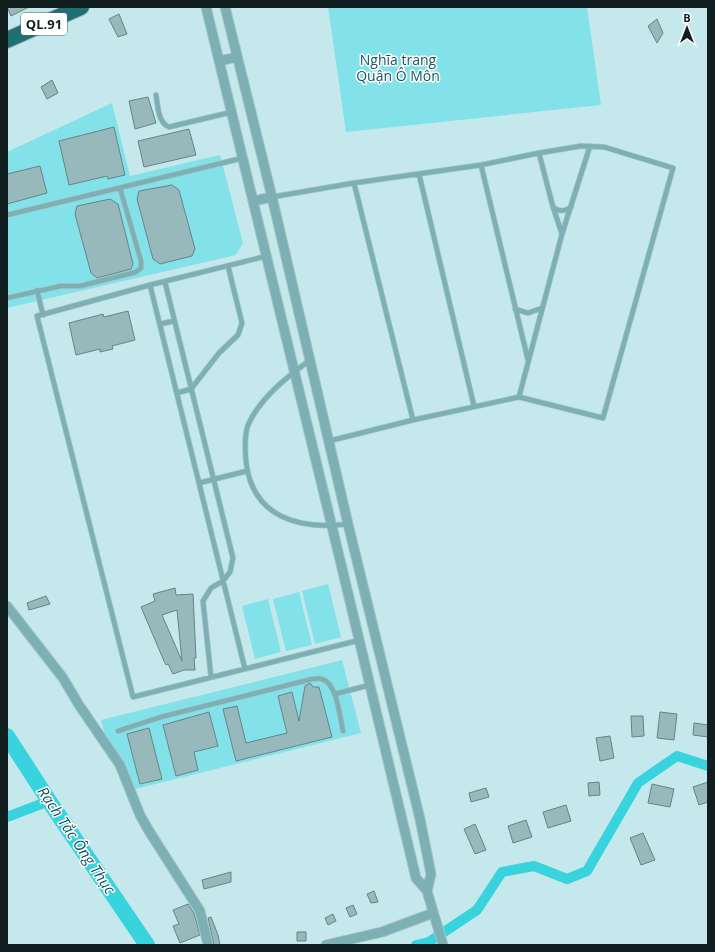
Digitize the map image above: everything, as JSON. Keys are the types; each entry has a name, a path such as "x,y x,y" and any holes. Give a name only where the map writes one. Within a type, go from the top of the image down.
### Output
{"highway":[{"name":"QL.91","path":"7,40 81,7"}],"street":[{"path":"206,7 360,640 416,878 427,891 443,945"},
{"path":"225,7 272,197 348,524 420,819 431,874 427,891"},
{"path":"219,61 238,57"},
{"path":"253,201 272,197"},
{"path":"312,445 329,441"},
{"path":"7,606 64,678 79,705 120,765 140,815 200,911 208,945"},
{"path":"370,685 386,682"},
{"path":"326,945 382,932 434,916"}],"lane":[{"path":"156,95 162,122 164,125 169,127 232,112"},
{"path":"272,197 354,183 481,165 590,146 612,149 673,168 603,418 519,397 413,420 329,441"},
{"path":"519,397 562,234 590,146"},
{"path":"539,154 562,234"},
{"path":"7,215 243,158"},
{"path":"481,165 528,360"},
{"path":"419,174 474,406"},
{"path":"354,183 413,420"},
{"path":"7,298 37,290 61,286 80,286 136,272 141,268 141,262 120,188"},
{"path":"553,207 559,211 567,210 571,207"},
{"path":"266,256 150,285 37,316 133,697 360,640"},
{"path":"177,393 191,389 219,353 238,336 241,329 242,322 228,266"},
{"path":"165,282 232,558 230,572 223,581 211,588 203,601 211,677"},
{"path":"150,285 245,669"},
{"path":"37,290 43,315"},
{"path":"515,309 528,313 542,308"},
{"path":"160,324 174,321"},
{"path":"310,360 294,371 262,402 248,426 245,446 247,470 257,495 274,512 291,522 314,526 348,524"},
{"path":"199,483 247,470"},
{"path":"118,731 169,715 312,679 322,679 328,682 335,694 343,731"},
{"path":"335,694 370,685"}],"green space":[{"name":"Nghĩa trang Quận Ô Môn","path":"328,7 587,7 601,105 346,132"},
{"path":"112,103 130,176 220,155 243,243 236,255 7,308 7,152"},
{"path":"328,584 341,637 315,644 302,591"},
{"path":"299,592 312,645 286,651 273,599"},
{"path":"268,599 281,652 255,659 242,606"},
{"path":"342,660 361,733 135,789 126,766 105,735 101,720"}],"building":[{"path":"7,7 29,7 11,16"},
{"path":"119,14 127,34 118,37 109,19"},
{"path":"657,19 663,33 657,43 648,26"},
{"path":"52,80 58,93 47,99 41,87"},
{"path":"148,97 156,123 135,129 129,101"},
{"path":"114,127 125,175 108,179 107,176 69,185 59,141"},
{"path":"189,129 196,155 144,167 138,141"},
{"path":"40,166 47,193 7,204 7,174"},
{"path":"172,185 179,190 195,249 192,256 160,264 153,259 137,199 139,191"},
{"path":"110,199 118,204 133,264 131,269 97,278 91,273 75,214 77,206"},
{"path":"128,311 135,340 112,346 113,349 100,352 100,349 76,355 69,323 103,314 104,317"},
{"path":"175,588 176,595 193,594 196,658 194,658 195,670 184,670 173,674 168,664 166,665 141,607 155,601 153,594","holes":["177,610 182,661 162,615"]},
{"path":"46,596 50,604 29,610 27,603"},
{"path":"310,683 313,687 319,687 332,737 236,761 223,709 237,706 246,743 287,733 278,696 292,692 299,721 305,686"},
{"path":"209,712 218,746 194,752 198,770 176,776 163,725"},
{"path":"660,712 677,714 674,740 657,738"},
{"path":"631,716 643,716 644,736 632,737"},
{"path":"694,723 708,725 708,737 693,735"},
{"path":"149,728 162,779 140,784 127,734"},
{"path":"610,736 614,758 600,761 596,738"},
{"path":"599,782 600,795 589,796 588,783"},
{"path":"708,782 708,802 699,805 693,787"},
{"path":"652,784 674,789 670,807 648,803"},
{"path":"486,788 489,797 471,802 469,793"},
{"path":"566,805 571,821 548,828 543,812"},
{"path":"526,820 532,837 513,843 508,826"},
{"path":"475,824 486,850 475,854 464,829"},
{"path":"643,833 655,860 641,865 630,838"},
{"path":"231,872 231,882 204,889 202,880"},
{"path":"374,891 378,902 371,903 367,894"},
{"path":"188,904 194,913 200,935 180,943 173,926 179,924 173,910"},
{"path":"353,905 357,914 350,917 346,908"},
{"path":"333,914 336,921 328,925 325,918"},
{"path":"211,917 220,945 214,945 208,918"},
{"path":"297,932 306,932 306,941 297,941"}],"waterway":[{"name":"Rạch Tắc Ông Thục","path":"7,736 49,801 147,945"},
{"path":"416,945 429,942 477,910 502,872 534,866 567,879 587,871 638,783 677,756 708,766"},
{"path":"7,817 49,801"}]}
